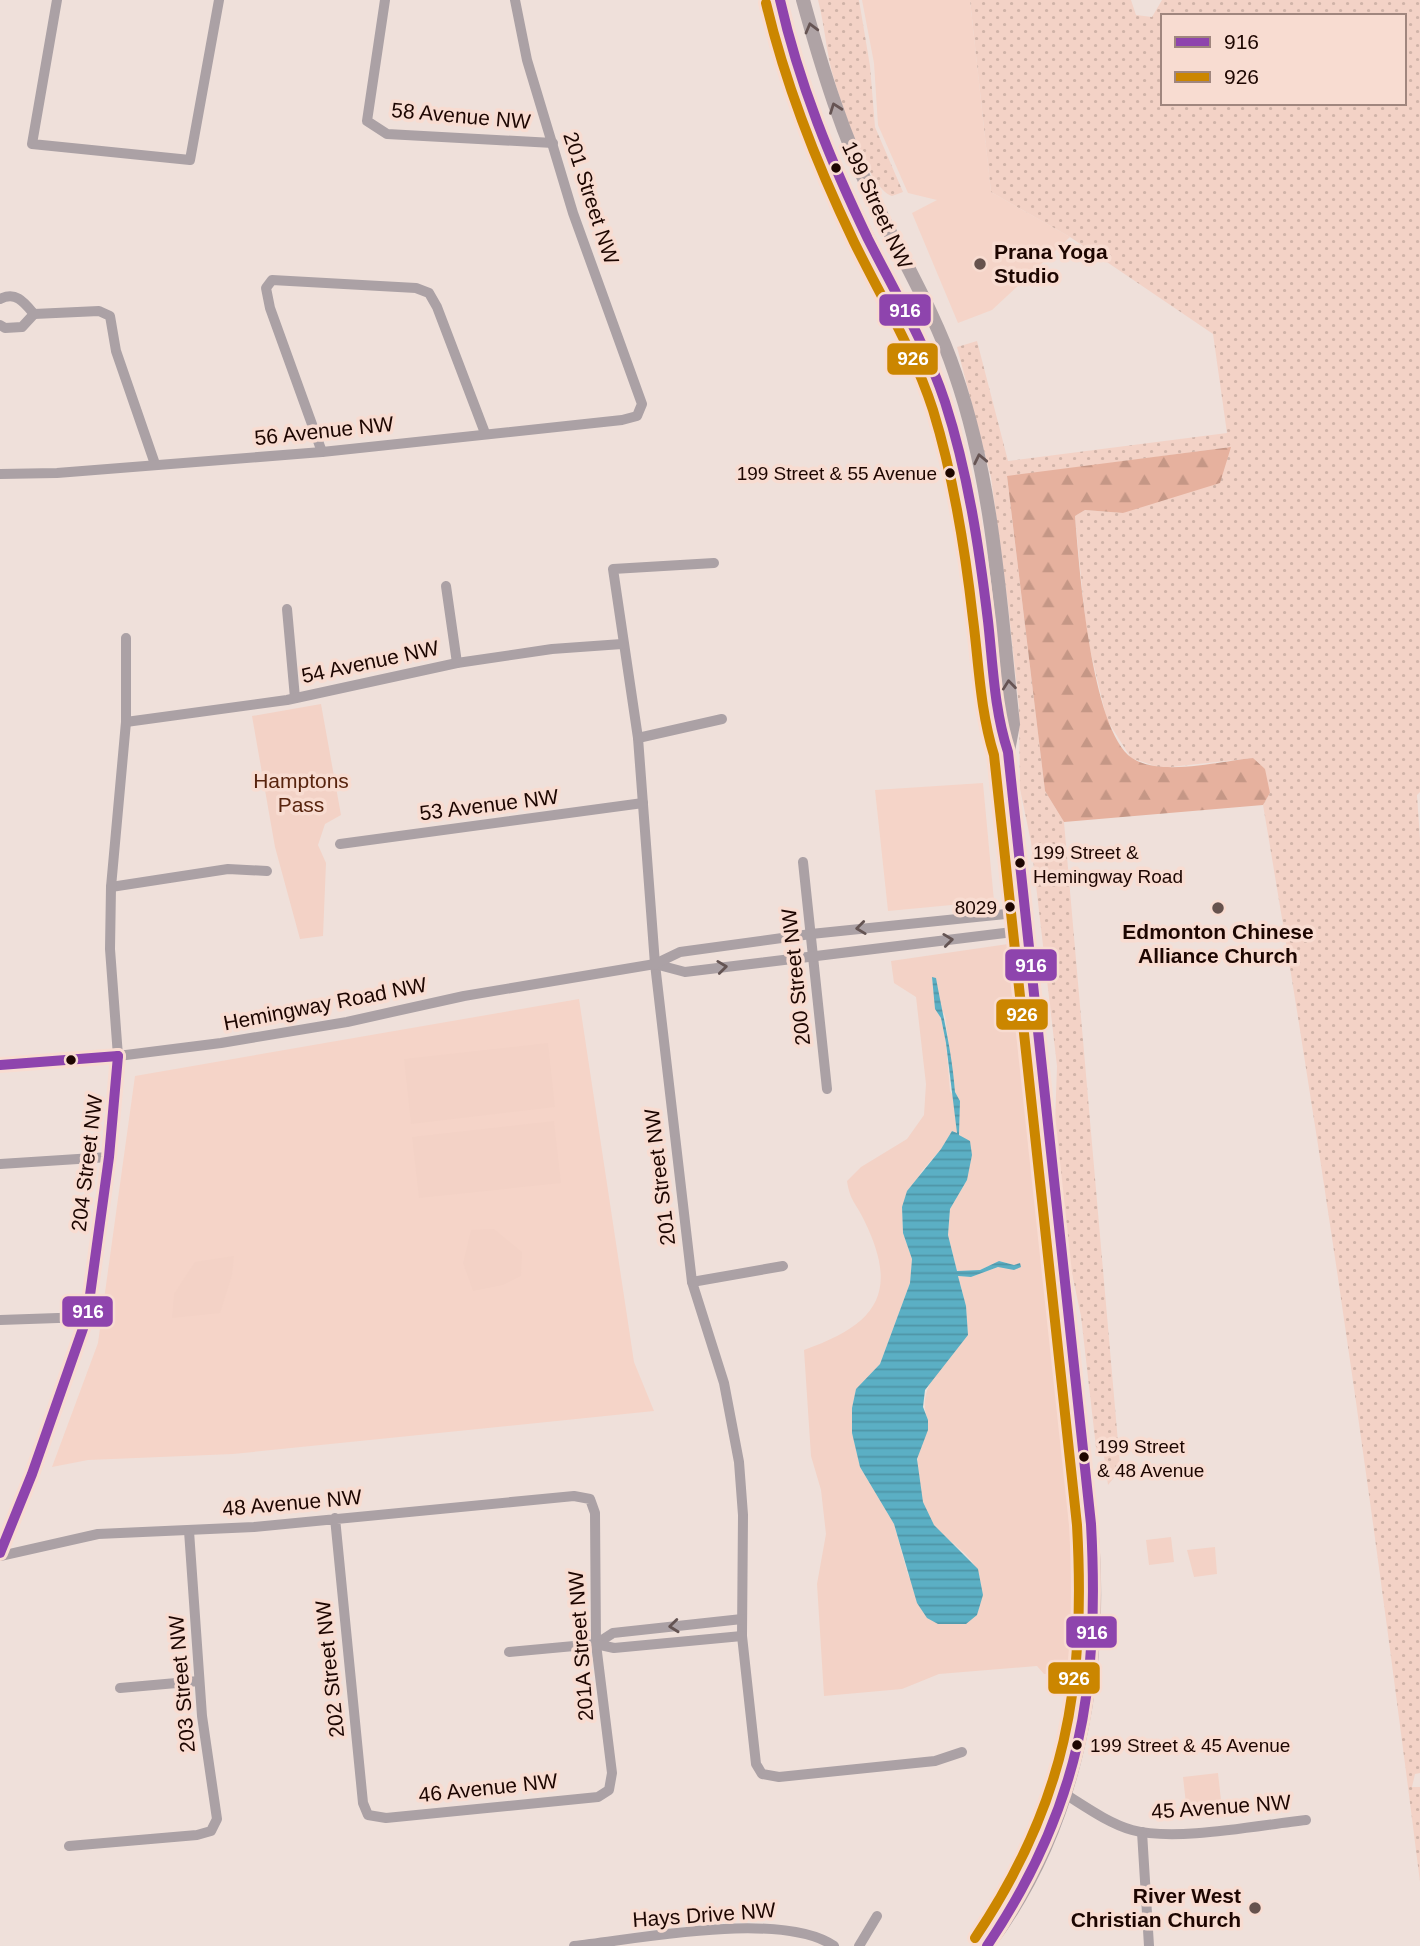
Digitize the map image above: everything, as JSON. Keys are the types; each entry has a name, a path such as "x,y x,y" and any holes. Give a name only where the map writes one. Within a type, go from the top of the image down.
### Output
{"main road":[{"name":"199 Street NW","path":"780,0 796,58 832,162 932,366 946,405 964,472 986,606 998,726 1008,752 1027,912 1092,1537 1093,1652 1087,1703 1065,1794 1047,1843 987,1946"},
{"name":"199 Street NW","path":"803,0 826,80 853,153 954,369 973,430 988,504 1012,710 1013,724 1008,752"}],"street":[{"path":"57,0 32,145 190,160 219,0"},
{"name":"58 Avenue NW","path":"385,0 367,121 387,134 553,143"},
{"name":"201 Street NW","path":"515,0 527,60 573,213 642,404"},
{"path":"322,452 270,308 266,288 272,279 416,288 429,293 437,307 485,433"},
{"path":"0,299 12,295 20,298 34,314"},
{"path":"0,325 5,328 22,327 34,314 99,312 110,316 116,351 155,464"},
{"name":"56 Avenue NW","path":"0,474 57,473 322,452 622,420 637,416 642,404"},
{"name":"201 Street NW","path":"714,563 613,569 638,738 656,964 692,1282 719,1366 735,1434 743,1515 742,1636 756,1764 762,1774 779,1777 935,1761 962,1752"},
{"path":"446,586 457,663"},
{"path":"287,609 295,698"},
{"name":"204 Street NW","path":"0,1554 32,1474 87,1317 109,1157 118,1056 110,948 111,887 126,722 126,638"},
{"name":"54 Avenue NW","path":"126,722 220,711 295,698 457,663 552,649 622,644"},
{"path":"638,738 722,719"},
{"name":"53 Avenue NW","path":"340,844 643,803"},
{"name":"200 Street NW","path":"803,862 827,1089"},
{"path":"111,887 228,869 268,871"},
{"name":"Hemingway Road NW","path":"0,1065 118,1056 289,1032 464,996 656,964 680,952 811,934 1027,912"},
{"name":"Hemingway Road NW","path":"656,964 685,972 1028,930"},
{"path":"0,1164 109,1157"},
{"path":"692,1282 783,1266"},
{"path":"0,1320 87,1317"},
{"name":"48 Avenue NW","path":"0,1554 98,1534 189,1531 574,1496 590,1499"},
{"name":"201A Street NW","path":"590,1499 595,1525 596,1644 612,1773 609,1790"},
{"name":"202 Street NW","path":"335,1518 363,1803 368,1815"},
{"name":"203 Street NW","path":"69,1846 197,1835 211,1831 217,1819 200,1681 189,1531"},
{"path":"596,1644 613,1633 742,1619"},
{"path":"509,1652 596,1644 614,1648 742,1636"},
{"path":"120,1688 200,1681"},
{"name":"46 Avenue NW","path":"368,1815 386,1818 584,1798 605,1795 609,1790"},
{"name":"45 Avenue NW","path":"1065,1794 1120,1826 1142,1832 1217,1830 1306,1820"},
{"path":"1142,1832 1149,1946"},
{"path":"859,1946 877,1916"},
{"name":"Hays Drive NW","path":"574,1946 758,1927 796,1930 834,1946"}],"shaded area":[{"path":"862,0 970,0 991,192 1070,237 992,310 958,323 912,213 937,200 908,193 878,125 874,63"},
{"path":"983,783 994,901 888,911 875,790"},
{"path":"579,999 634,1362 654,1411 233,1454 88,1460 52,1467 98,1343 135,1076"}],"green space":[{"path":"818,0 859,0 870,66 875,127 903,192 892,196 883,190 857,144 831,69"},
{"path":"970,0 1131,0 1136,15 1152,17 1162,0 1420,0 1420,792 1417,795 1420,840 1420,1773 1415,1774 1412,1787 1420,1787 1420,1882 1347,1343 1263,805 1270,793 1253,758 1161,768 1131,758 1107,720 1087,637 1075,516 1085,510 1123,513 1230,447 1007,477 1045,791 1064,822 1120,1465 1108,1485 1104,1456 1097,1456 1081,1316 1068,1255 1055,1124 1057,1066 1031,842 1020,789 1019,707 1008,604 991,477 957,347 977,341 1008,461 1227,433 1213,334 1070,237 991,192"},
{"path":"1231,447 1220,483 1123,513 1085,510 1075,516 1084,607 1097,682 1106,715 1118,742 1132,758 1144,764 1174,767 1253,758 1265,769 1270,793 1263,805 1064,822 1045,791 1007,476"},
{"name":"Hamptons Pass","path":"321,704 341,815 325,824 318,845 326,863 323,936 300,939 275,847 252,716"},
{"path":"1015,943 1023,997 1076,1597 1069,1674 1044,1674 1037,1666 939,1674 902,1689 824,1696 817,1584 826,1534 821,1490 811,1456 804,1350 849,1329 865,1317 875,1303 880,1286 880,1267 875,1245 852,1198 847,1181 861,1167 907,1139 924,1115 926,1084 916,997 894,983 891,961","holes":["932,978 945,1016 955,1092 960,1101 959,1135 967,1180 950,1209 948,1235 957,1271 980,1270 999,1261 1021,1267 998,1267 971,1277 958,1276 966,1306 968,1335 929,1385 925,1408 928,1420 919,1452 918,1479 922,1501 929,1518 972,1562 979,1575 981,1592 977,1615 913,1590 894,1524 860,1467 852,1433 852,1408 856,1389 880,1364 910,1283 912,1259 903,1233 902,1207 921,1172 952,1132 957,1134 955,1098 950,1091 946,1043 941,1018 935,1009"]},
{"path":"548,1043 555,1107 411,1124 404,1059"},
{"path":"554,1121 561,1183 419,1198 412,1137"},
{"path":"494,1229 522,1252 521,1276 503,1285 473,1291 463,1263 471,1230"},
{"path":"234,1256 232,1275 220,1313 172,1318 174,1294 195,1262"},
{"path":"1171,1537 1174,1562 1149,1565 1146,1540"},
{"path":"1215,1547 1217,1574 1194,1577 1187,1550"},
{"path":"1218,1773 1221,1800 1186,1804 1183,1777"}],"water":[{"path":"932,977 936,978 950,1048 955,1092 960,1101 959,1135 970,1141 972,1155 967,1180 950,1209 948,1235 957,1271 980,1270 999,1261 1014,1265 1020,1263 1021,1267 1014,1270 998,1267 971,1277 958,1276 966,1306 968,1335 925,1390 923,1407 928,1420 928,1430 917,1459 923,1502 934,1525 978,1569 983,1595 977,1615 966,1624 938,1624 927,1618 917,1603 894,1524 860,1467 852,1433 852,1408 856,1389 880,1364 910,1283 912,1259 903,1233 902,1207 907,1191 952,1131 957,1133 946,1043 941,1018 935,1009"}],"transit line":[{"name":"916","path":"780,0 806,92 829,152 868,239 929,360 945,402 972,510 997,703 1008,752 1091,1524 1092,1640 1087,1693 1077,1745 1063,1795 1044,1845 1019,1895 987,1946"},
{"name":"926","path":"766,3 783,65 815,155 854,242 907,345 933,410 958,513 983,704 994,755 1077,1525 1079,1583 1073,1691 1064,1741 1050,1790 1031,1839 1006,1888 975,1938"},
{"name":"916","path":"0,1065 118,1056"},
{"name":"916","path":"0,1553 32,1474 87,1317 109,1157 118,1056"}],"place":[{"name":"Prana Yoga Studio","path":"980,264"},
{"name":"199 Street & 55 Avenue","path":"950,473"},
{"name":"199 Street & Hemingway Road","path":"1020,863"},
{"name":"8029","path":"1010,907"},
{"name":"Edmonton Chinese Alliance Church","path":"1218,908"},
{"name":"199 Street & 48 Avenue","path":"1084,1457"},
{"name":"199 Street & 45 Avenue","path":"1077,1745"},
{"name":"River West Christian Church","path":"1255,1908"}]}
